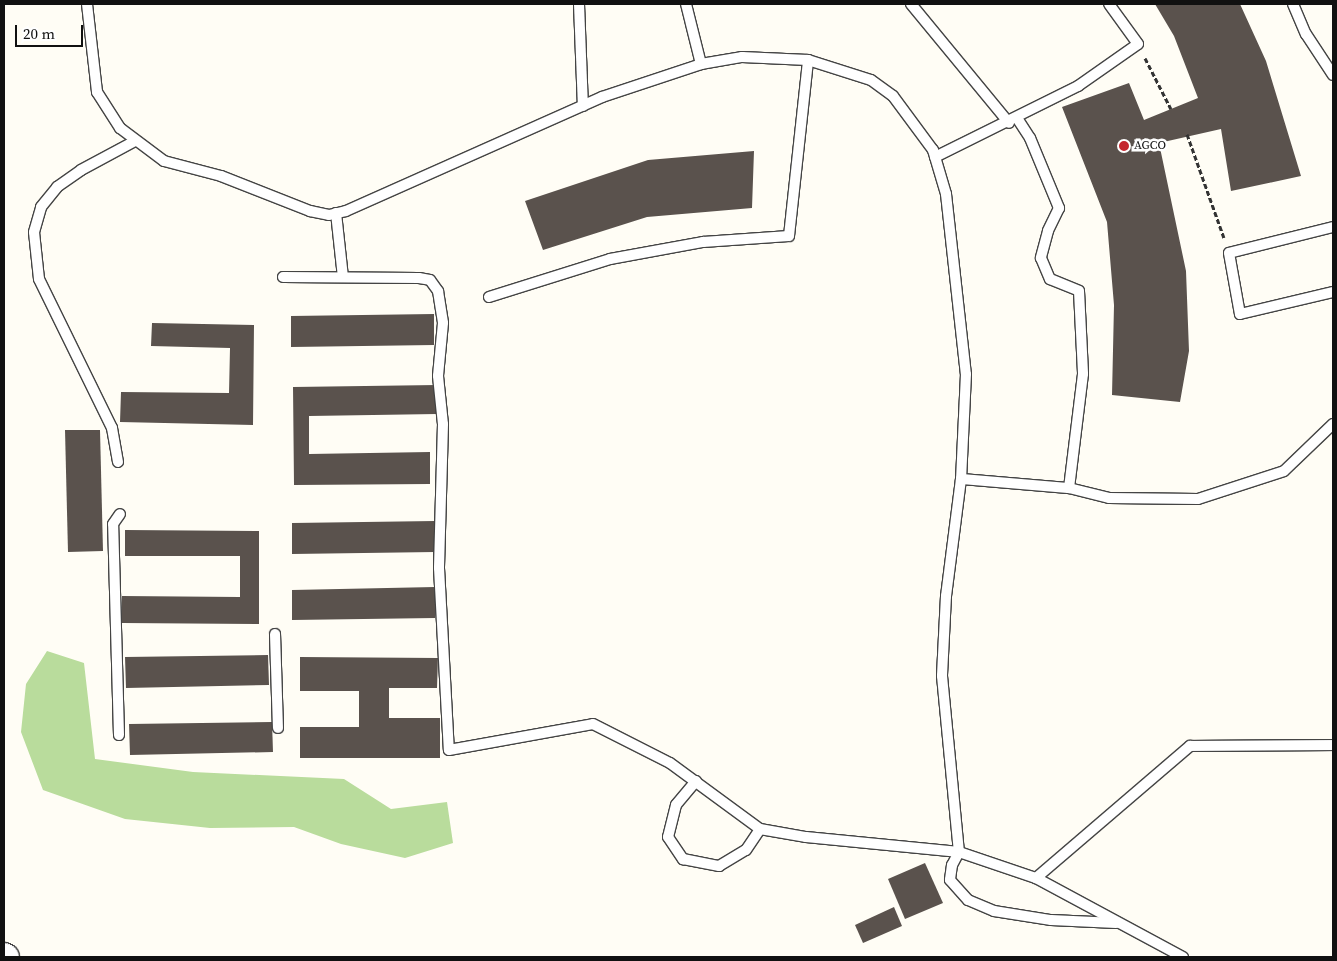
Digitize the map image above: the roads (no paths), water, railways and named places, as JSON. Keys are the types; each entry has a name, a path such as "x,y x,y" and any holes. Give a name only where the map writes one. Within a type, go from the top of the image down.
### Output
{"lane":[{"path":"87,4 97,92 120,128 164,161 221,176 310,211 336,213 583,106 701,64 742,57 808,60 871,80 893,96 914,120 935,158 946,194 966,374 961,479 946,596 942,676 959,852 952,865 950,880 968,900 994,911 1051,920 1120,923"},
{"path":"580,4 583,106"},
{"path":"686,4 701,64"},
{"path":"911,4 1030,138 1059,208 1048,231 1041,258 1050,279 1079,291 1083,374 1069,488"},
{"path":"935,158 1013,121 1078,86 1138,44 1109,4"},
{"path":"1293,4 1306,34 1333,74"},
{"path":"489,297 610,259 703,242 789,236 808,60"},
{"path":"118,462 112,428 38,279 34,232 41,207 57,188 80,170 135,141"},
{"path":"336,213 343,277"},
{"path":"1333,227 1229,253 1240,314 1333,292"},
{"path":"283,276 430,280 442,306 438,376 443,424 439,568 449,750 593,724 670,763 760,829 806,838 959,852 1036,878 1183,957"},
{"path":"961,479 1069,488 1109,498 1198,499 1284,471 1333,424"},
{"path":"119,735 113,524 120,514"},
{"path":"275,634 278,728"},
{"path":"1036,878 1190,746 1333,745"},
{"path":"696,781 676,805 668,836 683,860 719,866 746,850 760,829"}],"place":[{"name":"AGCO","path":"1124,146"}]}
